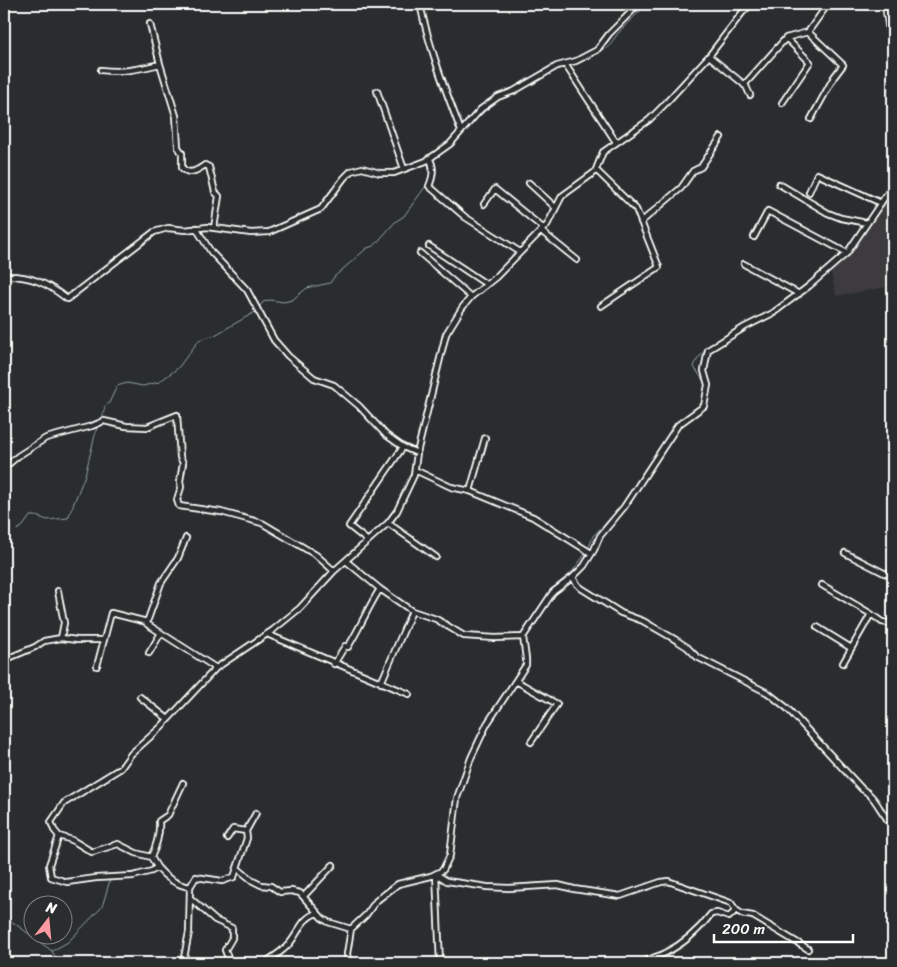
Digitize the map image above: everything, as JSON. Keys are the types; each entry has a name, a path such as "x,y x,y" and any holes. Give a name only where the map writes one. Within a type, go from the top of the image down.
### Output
{"highway":[{"path":"887,4 893,39"}],"street":[{"path":"420,4 425,28 461,131"},
{"path":"4,276 33,278 57,291 68,300 154,232 168,228 184,230 207,226 251,233 269,232 321,208 351,171 362,168 380,173 394,173 429,158 450,144 481,109 498,97 514,91 557,66 576,61 597,50 609,34 639,4"},
{"path":"190,887 165,877 151,857 136,853 118,844 92,852 72,840 59,836 51,822 64,802 120,768 131,754 168,719 216,668 267,634 300,608 334,571 388,523 409,489 446,334 462,308 486,284 496,277 542,230 562,196 596,170 604,152 648,120 709,56 742,13 752,4"},
{"path":"744,85 786,38 808,32 828,4"},
{"path":"150,24 176,116 178,147 182,153 182,168 186,172 193,172 205,165 209,167 215,192 219,196 214,228"},
{"path":"808,32 844,65 834,77 811,119"},
{"path":"782,103 810,62 786,38"},
{"path":"709,56 744,85 750,95"},
{"path":"101,70 117,72 134,71 160,64"},
{"path":"565,64 616,142"},
{"path":"377,91 404,169"},
{"path":"641,222 682,188 693,170 701,167 722,137"},
{"path":"429,158 432,162 434,176 429,186 466,217 520,252"},
{"path":"596,170 636,209 659,267 601,306"},
{"path":"809,192 817,174 881,203"},
{"path":"529,183 555,207"},
{"path":"779,184 828,213 841,218 867,223"},
{"path":"350,963 347,954 351,928 366,915 376,901 398,884 411,882 443,870 450,855 456,798 477,743 487,724 526,665 523,637 553,592 584,566 600,536 624,507 678,425 704,406 708,386 704,371 708,350 773,313 799,294 847,253 893,185"},
{"path":"484,204 496,189 577,260"},
{"path":"754,237 768,211 847,253"},
{"path":"196,228 212,252 247,290 274,340 288,356 314,378 334,385 359,406 386,435 403,447 417,453"},
{"path":"429,246 486,284"},
{"path":"420,253 472,297"},
{"path":"744,264 799,294"},
{"path":"4,468 18,456 46,438 104,421 126,426 147,427 177,415 180,457 183,463 181,487 177,500 179,506 222,512 262,523 316,555 334,571"},
{"path":"470,491 485,438"},
{"path":"368,540 349,526 403,447"},
{"path":"415,470 451,487 470,491 533,517 592,553"},
{"path":"388,523 436,557"},
{"path":"147,622 161,583 178,558 186,538"},
{"path":"845,553 884,573 893,575"},
{"path":"346,561 380,589 412,611 436,619 464,636 523,637"},
{"path":"573,577 581,588 621,613 651,626 687,647 697,657 768,693 787,708 862,789 870,793 887,820 893,825"},
{"path":"822,585 882,622 893,624"},
{"path":"334,664 345,646 348,647 360,629 368,609 380,589"},
{"path":"58,591 64,623 61,638"},
{"path":"381,683 412,611"},
{"path":"97,666 111,613 147,622 147,624 161,634 216,668"},
{"path":"843,663 871,614"},
{"path":"817,627 851,648"},
{"path":"149,653 161,634"},
{"path":"267,634 408,694"},
{"path":"4,660 35,647 44,641 61,638 104,640"},
{"path":"516,680 557,704 531,742"},
{"path":"140,697 168,719"},
{"path":"151,857 157,845 160,831 159,821 168,815 183,783"},
{"path":"887,820 893,808"},
{"path":"183,963 189,932 190,887 196,877 222,881 229,880 234,876 247,838 246,832 256,813"},
{"path":"227,838 233,828 246,832"},
{"path":"59,836 49,865 51,877 67,882 133,876 152,871 157,867"},
{"path":"304,896 333,865"},
{"path":"238,868 253,881 261,885 271,886 280,892 291,891 304,896 317,913 328,922 351,928"},
{"path":"436,874 448,881 480,886 509,888 558,885 574,890 620,896 661,882 668,882 731,903 742,914 753,916 808,948"},
{"path":"436,874 440,963"},
{"path":"190,898 215,920 232,928 232,938 225,950 230,963"},
{"path":"643,963 651,957 663,954 688,938 711,914 717,913 729,917 736,910"},
{"path":"264,963 288,946 304,919 317,913"}],"shaded area":[{"path":"893,188 893,286 836,296 830,268 848,254"}],"waterway":[{"path":"598,51 609,47 622,29 648,4"},
{"path":"466,128 499,99 519,91 558,68 565,66"},
{"path":"889,88 893,119"},
{"path":"432,161 448,148"},
{"path":"430,164 431,173"},
{"path":"882,197 893,180"},
{"path":"258,309 263,302 270,300 284,302 292,300 307,288 330,283 334,277 367,248 374,246 395,222 404,216 428,183"},
{"path":"869,217 874,211"},
{"path":"797,292 840,256"},
{"path":"783,303 794,294"},
{"path":"705,391 705,383 694,367 698,359 706,350 728,334 774,310"},
{"path":"102,420 105,406 109,403 117,386 127,383 143,386 159,382 178,368 199,340 215,335 255,312"},
{"path":"677,424 701,405 703,400"},
{"path":"17,530 23,526 30,516 47,520 68,518 85,475 97,427"},
{"path":"588,550 593,536 624,504 673,429"},
{"path":"542,604 549,591 572,572 586,553"},
{"path":"4,919 14,923 52,951 68,942 102,907 110,880"},
{"path":"52,951 54,955 66,963"}]}
